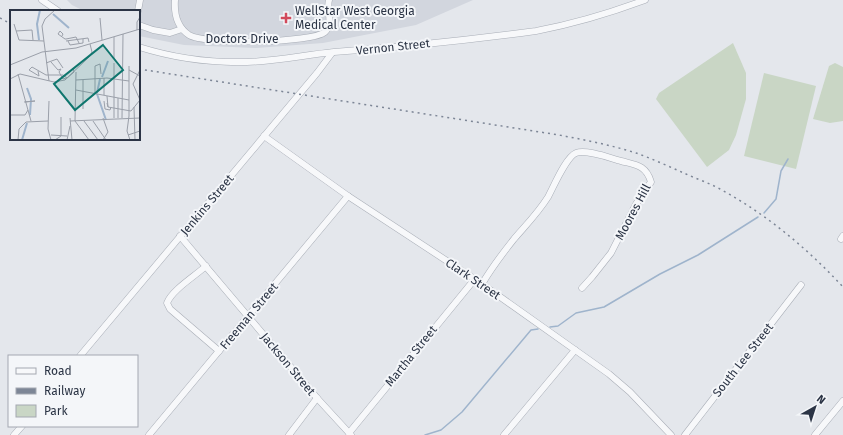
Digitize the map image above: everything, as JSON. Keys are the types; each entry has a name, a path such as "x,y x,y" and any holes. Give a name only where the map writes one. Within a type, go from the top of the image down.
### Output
{"street":[{"path":"42,0 57,10"},
{"path":"138,10 140,0"},
{"path":"140,25 170,34 182,28 176,17 174,0"},
{"name":"Doctors Drive","path":"182,28 190,35 198,39 224,42 256,42 316,36 323,33 329,26 329,0"},
{"name":"Vernon Street","path":"140,48 182,58 230,62 264,61 536,31 585,20 645,0"},
{"name":"Jenkins Street","path":"81,355 317,73 332,53"},
{"name":"Clark Street","path":"264,136 348,196 482,284 615,378 670,435"},
{"name":"Moores Hill","path":"482,284 494,265 514,239 534,217 547,198 567,160 577,153 587,153 640,166 649,173 651,182 636,204 618,242 611,253 582,288"},
{"name":"Freeman Street","path":"149,435 348,196"},
{"name":"Jackson Street","path":"180,236 317,398 350,434"},
{"path":"206,266 169,298 167,303 170,309 219,351"},
{"name":"Martha Street","path":"350,434 474,280"},
{"name":"South Lee Street","path":"685,435 801,285"},
{"path":"504,435 575,350"},
{"path":"288,435 317,398"},
{"path":"815,435 843,401"},
{"path":"14,435 21,427"}],"shaded area":[{"name":"WellStar West Georgia Medical Center","path":"67,0 473,0 416,25 323,43 256,48 184,45 140,36 140,10 82,10 72,5"}],"green space":[{"path":"733,43 746,73 746,99 736,135 729,150 707,167 656,99 659,93"},
{"path":"835,63 843,67 843,121 830,123 813,119 829,66"},
{"path":"764,73 816,86 796,169 744,156"}],"waterway":[{"path":"764,213 776,199 781,171 788,159"},
{"path":"550,327 558,326 576,313 604,307 660,274 698,255 758,217"},
{"path":"425,435 441,430 462,412 531,330 538,329"}],"railway":[{"path":"0,18 10,23"},
{"path":"140,69 559,135 608,145 636,153 716,187 754,209 800,245 843,287"}],"place":[{"name":"WellStar West Georgia Medical Center","path":"286,18"}]}
